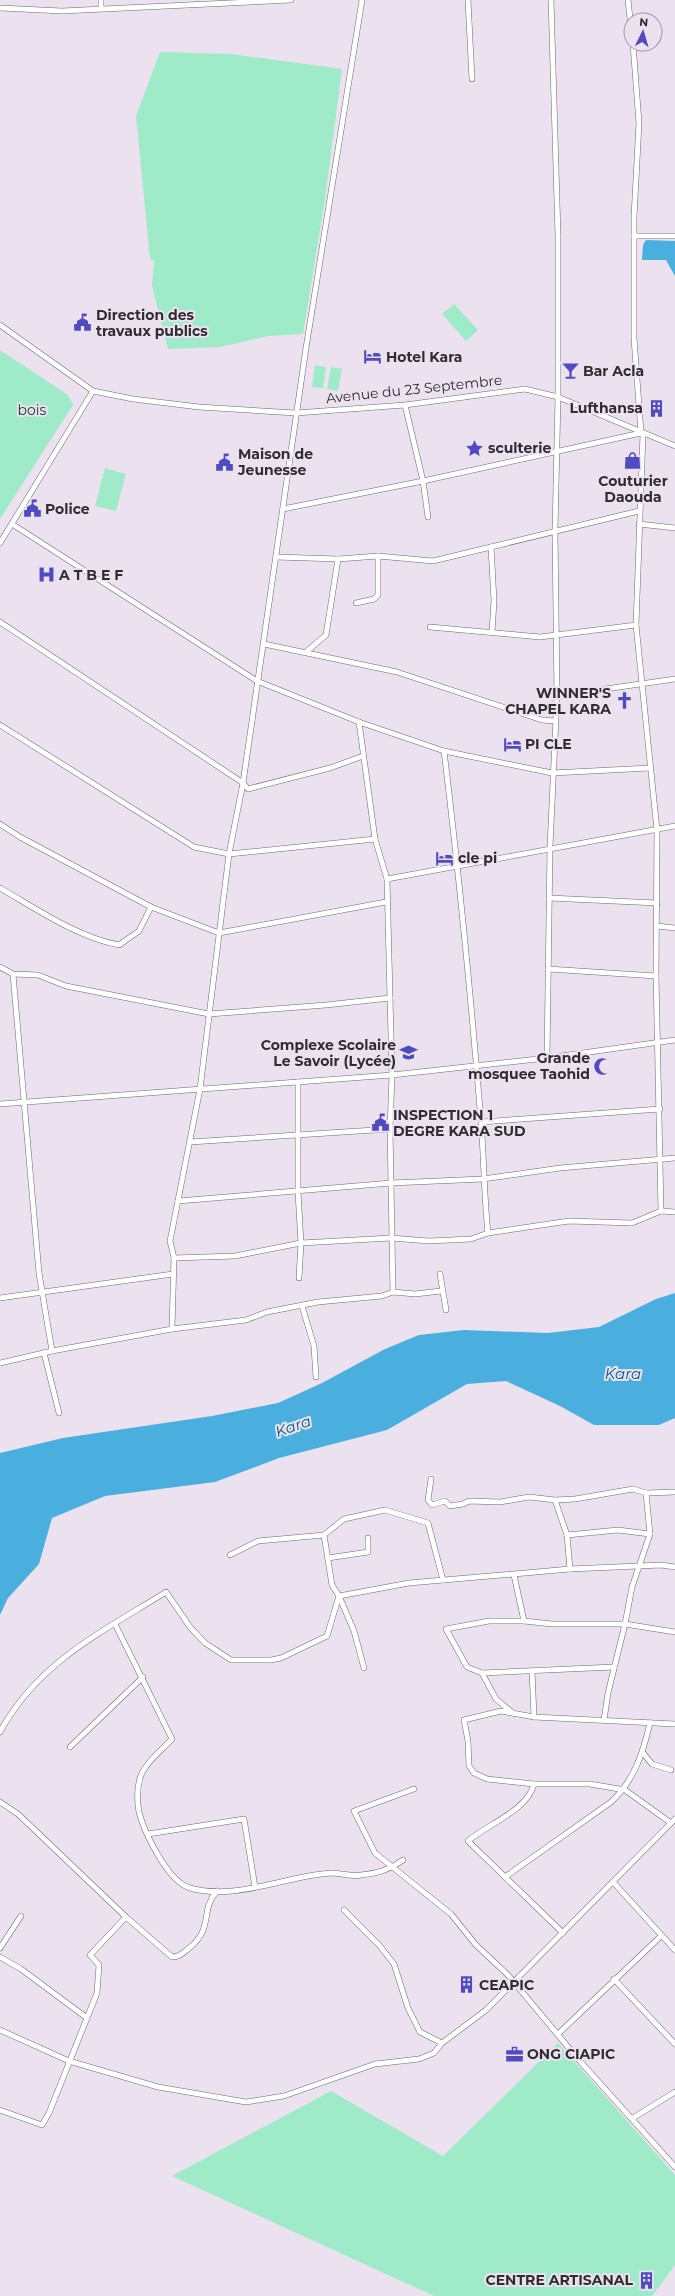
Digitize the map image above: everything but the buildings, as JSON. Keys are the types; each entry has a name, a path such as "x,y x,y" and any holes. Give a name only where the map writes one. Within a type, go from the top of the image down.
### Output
{"street":[{"path":"101,0 101,8"},
{"path":"0,8 62,11 292,0"},
{"path":"172,1329 174,1258 170,1241 200,1089 229,854 243,783 296,413 362,0"},
{"path":"468,0 472,79"},
{"path":"547,1058 552,773 557,696 556,532 558,452 558,235 551,0"},
{"path":"628,0 629,12"},
{"path":"634,52 639,123 634,236 634,338 642,434 636,626 657,830 656,976 661,1211"},
{"path":"634,236 675,236"},
{"name":"Avenue du 23 Septembre","path":"0,324 93,391 199,407 296,413 405,405 502,390 525,389 558,397 642,434 675,446"},
{"path":"0,543 93,391"},
{"path":"405,405 423,481 428,517"},
{"path":"283,509 423,481 642,434"},
{"path":"276,557 338,559 378,556 433,561 639,511"},
{"path":"12,524 257,681 359,722 444,751 552,773 650,768"},
{"path":"639,524 675,528"},
{"path":"491,547 494,601 492,632"},
{"path":"356,603 374,599 378,595 378,556"},
{"path":"306,652 326,635 338,559"},
{"path":"0,622 243,783 248,789 330,768 363,756"},
{"path":"430,627 540,636 557,633 636,626"},
{"path":"264,644 397,672 542,720 555,721"},
{"path":"557,696 675,679"},
{"path":"359,722 375,839 387,878 386,902 392,1075 390,1129 393,1292"},
{"path":"0,725 194,847 229,854 375,839"},
{"path":"444,751 458,865 481,1122 483,1179 488,1233"},
{"path":"0,824 20,837 151,907 219,933 386,902"},
{"path":"387,878 675,826"},
{"path":"0,888 66,925 107,942 119,945 139,931 151,907"},
{"path":"549,898 657,903"},
{"path":"657,926 675,928"},
{"path":"0,967 13,974 38,975 66,986 209,1014 326,1005 390,998"},
{"path":"548,969 656,976"},
{"path":"13,974 42,1291 52,1351"},
{"path":"0,1104 392,1075 475,1067 675,1040"},
{"path":"298,1082 298,1192 301,1243 299,1278"},
{"path":"481,1122 660,1109"},
{"path":"190,1142 390,1129"},
{"path":"178,1201 392,1183 483,1179 560,1168 675,1158"},
{"path":"174,1258 235,1256 301,1243 391,1238 429,1241 471,1239 488,1233 569,1221 632,1223 661,1211 675,1212"},
{"path":"0,1298 173,1274"},
{"path":"440,1274 441,1291 446,1310"},
{"path":"0,1363 52,1351 172,1329 246,1320 267,1312 318,1302 382,1296 393,1292 415,1294 441,1291"},
{"path":"302,1306 314,1346 316,1377"},
{"path":"44,1353 60,1413"},
{"path":"431,1479 428,1500 432,1505 446,1501 450,1506 463,1504 469,1501 500,1502 529,1497 555,1500 575,1499 633,1489 646,1493 675,1492"},
{"path":"604,1720 614,1667 638,1566 650,1534 646,1493"},
{"path":"555,1500 567,1535 570,1569"},
{"path":"230,1556 258,1541 324,1535 344,1519 385,1510 428,1523 443,1580"},
{"path":"567,1535 618,1530 650,1534"},
{"path":"324,1535 332,1585 339,1596 354,1632 364,1668"},
{"path":"328,1558 368,1552 368,1538"},
{"path":"339,1596 409,1583 570,1569 675,1566"},
{"path":"514,1574 524,1622"},
{"path":"0,1732 7,1719 31,1689 54,1665 82,1643 116,1624 166,1592 190,1627 205,1643 231,1660 271,1660 281,1658 327,1636 339,1596"},
{"path":"614,1667 482,1673 467,1667 446,1629 489,1621 552,1624 625,1624 675,1632"},
{"path":"116,1624 172,1739 142,1772 139,1786 139,1811 148,1834 166,1868 182,1885 199,1890 217,1891 255,1887 331,1873 360,1876 394,1867 403,1860"},
{"path":"532,1671 534,1717"},
{"path":"482,1673 496,1699 514,1714"},
{"path":"70,1747 143,1677"},
{"path":"670,1823 625,1790 590,1784 534,1784 487,1779 474,1774 469,1766 468,1741 464,1720 501,1711 534,1717 604,1720 650,1724 675,1724"},
{"path":"505,1877 611,1802 625,1790 643,1753 650,1724"},
{"path":"643,1753 652,1764 671,1770"},
{"path":"534,1784 531,1794 521,1806 468,1841 563,1933"},
{"path":"414,1790 354,1811 375,1853 451,1914 476,1945 514,1983 674,2165"},
{"path":"0,1802 18,1814 168,1955 178,1957 199,1940 205,1930 209,1903 217,1891"},
{"path":"0,2030 69,2061 158,2087 246,2102 284,2096 375,2064 419,2059 434,2053 442,2043 486,2010 614,1882 675,1818"},
{"path":"148,1834 244,1819 255,1887"},
{"path":"614,1882 675,1950"},
{"path":"344,1910 379,1945 394,1964 408,2008 420,2032 442,2043"},
{"path":"0,1948 21,1916"},
{"path":"0,2110 42,2125 49,2113 97,1993 99,1965 90,1955 126,1917"},
{"path":"558,2034 614,1979 661,1936"},
{"path":"0,1957 21,1969 87,2018"},
{"path":"614,1979 675,2044"},
{"path":"633,2118 675,2092"}],"green space":[{"path":"160,52 231,54 342,69 325,199 303,334 268,336 220,347 168,349 152,286 154,261 150,259 136,116"},
{"path":"454,304 478,330 466,341 442,314"},
{"name":"bois","path":"0,350 68,395 73,405 0,519"},
{"path":"315,365 326,367 323,388 312,387"},
{"path":"331,367 342,369 338,391 327,389"},
{"path":"105,468 126,474 116,511 95,506"},
{"path":"558,2043 675,2175 675,2265 652,2296 434,2296 172,2176 331,2091 443,2156"}],"water":[{"path":"646,240 675,241 675,276 666,260 642,260 643,245"},
{"name":"Kara","path":"675,1293 675,1418 659,1425 594,1425 560,1406 506,1381 467,1384 387,1430 279,1458 215,1482 105,1496 52,1518 39,1564 8,1598 0,1615 0,1453 63,1438 212,1416 278,1403 322,1383 385,1349 419,1335 464,1330 548,1333 599,1327 656,1299"}],"place":[{"name":"Direction des travaux publics","path":"83,323"},
{"name":"Hotel Kara","path":"373,357"},
{"name":"Bar Acla","path":"570,371"},
{"name":"Lufthansa","path":"656,408"},
{"name":"sculterie","path":"475,448"},
{"name":"Couturier Daouda","path":"633,461"},
{"name":"Maison de Jeunesse","path":"225,462"},
{"name":"Police","path":"32,509"},
{"name":"A T B E F","path":"46,575"},
{"name":"WINNER'S CHAPEL KARA","path":"624,701"},
{"name":"PI CLE","path":"512,744"},
{"name":"cle pi","path":"445,858"},
{"name":"Complexe Scolaire Le Savoir (Lycée)","path":"409,1053"},
{"name":"Grande mosquee Taohid","path":"603,1066"},
{"name":"INSPECTION 1 DEGRE KARA SUD","path":"380,1123"},
{"name":"CEAPIC","path":"466,1985"},
{"name":"ONG CIAPIC","path":"514,2054"},
{"name":"CENTRE ARTISANAL","path":"646,2280"}]}
